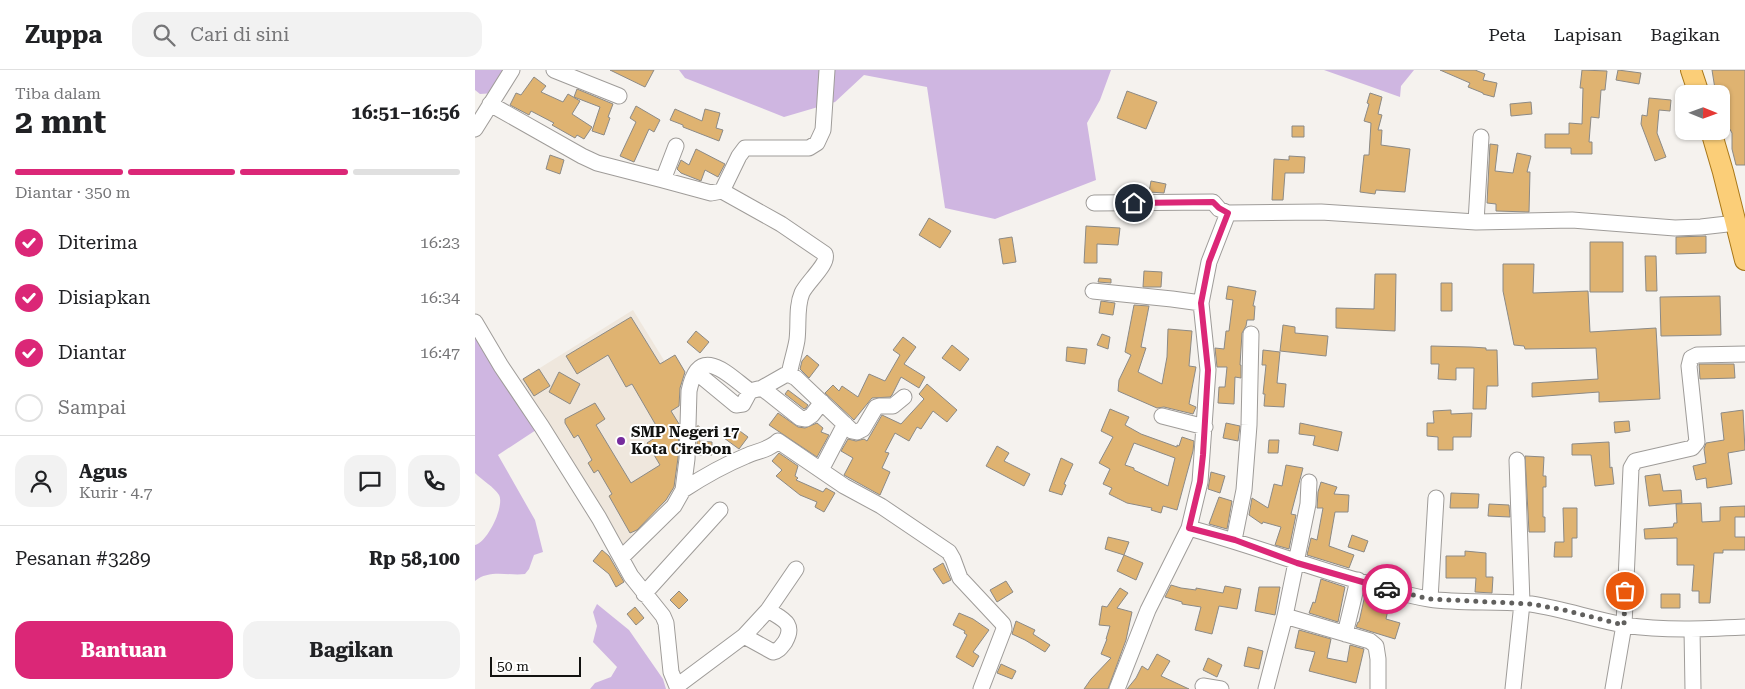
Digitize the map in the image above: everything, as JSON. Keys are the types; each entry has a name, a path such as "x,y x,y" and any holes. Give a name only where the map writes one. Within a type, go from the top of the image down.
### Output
{"main road":[{"path":"1691,70 1696,85"},
{"path":"1713,140 1728,224 1745,260"}],"street":[{"path":"475,129 512,70"},
{"path":"555,70 619,96"},
{"path":"722,191 739,156 745,148 809,148 817,143 823,130 827,70"},
{"path":"490,104 582,156 597,162 711,193 722,191 781,224 825,254 825,263 801,294 798,305 796,342 789,375"},
{"path":"1477,222 1481,137"},
{"path":"663,180 676,146"},
{"path":"1094,203 1213,202 1228,213 1321,212 1477,222 1572,220 1675,228 1728,224"},
{"path":"1117,689 1148,610 1189,528 1200,482 1208,370 1201,303 1209,262 1228,213"},
{"path":"1093,291 1201,303"},
{"path":"475,322 501,366 599,518 644,594 663,616 666,623 671,672 678,688 744,636 767,610 796,570"},
{"path":"1235,540 1245,480 1249,425 1251,334"},
{"path":"1613,689 1624,625 1631,468 1635,461 1692,448 1697,442 1689,366 1691,358 1697,355 1743,354"},
{"path":"621,558 674,506 683,490 687,459 689,391 691,380 696,372 705,366 713,365 800,418 806,419 822,402"},
{"path":"756,390 785,375 789,375 796,378 852,431 861,431 876,407 893,406 905,397"},
{"path":"1163,416 1205,426"},
{"path":"821,470 845,424"},
{"path":"683,490 707,475 747,455 772,447 778,441 949,552 959,578 1003,624 1004,629 981,689"},
{"path":"1513,689 1522,603 1517,460"},
{"path":"1266,689 1297,563 1308,504 1309,482"},
{"path":"1430,599 1436,498"},
{"path":"644,594 720,510"},
{"path":"1189,528 1235,540 1297,563 1430,599 1522,603 1564,610 1624,625 1647,628 1745,627"},
{"path":"1345,634 1358,580"},
{"path":"744,636 773,652 781,647 790,634 789,627 784,620 767,610"},
{"path":"1285,616 1370,641 1376,646 1379,689"},
{"path":"1692,629 1693,689"},
{"path":"1203,686 1221,689"}],"shaded area":[{"path":"475,70 511,70 495,93 480,94 475,90"},
{"path":"679,70 1111,70 1100,100 1087,123 1096,180 995,219 945,208 927,87 864,75 835,102 784,117 685,78"},
{"path":"1324,70 1414,70 1401,86 1400,97"},
{"name":"SMP Negeri 17 Kota Cirebon","path":"633,310 686,396 682,489 624,551 519,381"},
{"path":"475,336 536,430 498,455 535,520 543,552 534,555 525,574 492,574 480,577 475,581 475,545 485,538 494,523 500,500 497,492 475,473"},
{"path":"597,604 629,630 663,679 666,689 590,689 595,683 611,677 617,667 593,642 597,626 593,612"}],"building":[{"path":"610,70 654,70 645,87"},
{"path":"1440,70 1475,70 1485,74 1483,80 1497,83 1494,97 1468,87 1470,83"},
{"path":"1582,70 1607,71 1605,90 1601,90 1599,118 1591,117 1589,142 1592,142 1592,154 1571,154 1571,148 1545,148 1545,134 1569,134 1569,123 1582,124 1583,88 1580,88"},
{"path":"1618,70 1641,73 1639,84 1616,80"},
{"path":"1712,70 1745,70 1745,165 1736,165 1732,149 1730,85 1714,85"},
{"path":"534,77 546,86 541,92 563,102 568,94 580,101 572,114 592,127 584,139 577,135 575,138 552,125 554,123 531,111 529,115 510,105 516,93 521,95"},
{"path":"577,89 613,104 604,135 592,131 600,107 574,97"},
{"path":"1127,91 1157,102 1146,129 1117,118"},
{"path":"1370,93 1382,97 1378,114 1382,115 1378,130 1382,130 1381,145 1410,149 1405,192 1376,190 1375,194 1360,192 1364,155 1369,155 1371,123 1364,121"},
{"path":"1649,98 1671,100 1670,111 1659,110 1657,133 1666,157 1655,161 1641,124 1642,115 1647,116"},
{"path":"1531,102 1532,114 1511,116 1510,104"},
{"path":"636,106 660,120 654,132 649,129 634,162 620,156 636,122 630,118"},
{"path":"675,109 702,121 705,109 720,113 716,128 723,130 719,141 670,120"},
{"path":"1292,126 1304,126 1304,137 1292,137"},
{"path":"1490,144 1498,145 1495,171 1513,173 1517,153 1531,156 1527,172 1530,172 1529,212 1496,211 1496,204 1487,203"},
{"path":"696,149 725,164 718,177 705,170 701,181 681,173 677,169 681,160 689,165"},
{"path":"550,155 564,160 560,174 546,169"},
{"path":"1289,156 1305,157 1304,173 1285,173 1283,200 1272,200 1274,159 1289,160"},
{"path":"1151,181 1166,184 1164,193 1149,192"},
{"path":"929,218 951,231 940,248 919,235"},
{"path":"1086,226 1120,228 1118,245 1097,244 1097,263 1084,263"},
{"path":"1706,236 1706,253 1676,254 1676,237"},
{"path":"1012,237 1016,262 1003,264 999,239"},
{"path":"1590,242 1623,242 1623,292 1590,292"},
{"path":"1645,256 1656,256 1657,291 1646,291"},
{"path":"1503,264 1534,264 1533,293 1588,291 1590,332 1656,328 1660,399 1599,402 1599,392 1532,397 1532,383 1598,379 1596,348 1525,349 1524,346 1514,345 1503,291"},
{"path":"1144,271 1162,272 1161,287 1143,287"},
{"path":"1375,274 1396,274 1395,331 1336,328 1336,308 1374,309"},
{"path":"1099,278 1111,279 1111,283 1098,282"},
{"path":"1441,283 1452,283 1452,311 1441,311"},
{"path":"1228,286 1256,291 1253,306 1255,306 1254,320 1247,320 1242,333 1241,378 1235,377 1234,404 1218,403 1219,387 1225,387 1227,367 1217,367 1215,348 1224,349 1226,331 1229,331 1233,300 1226,299"},
{"path":"1720,296 1721,335 1661,336 1660,297"},
{"path":"1101,301 1115,303 1113,315 1099,313"},
{"path":"1134,305 1149,306 1141,347 1146,348 1138,372 1162,384 1167,357 1168,329 1192,331 1189,366 1196,367 1189,404 1196,407 1193,414 1164,407 1157,408 1118,391 1119,380 1131,355 1125,352"},
{"path":"631,317 660,364 675,355 685,372 680,388 679,406 671,411 679,424 678,458 674,487 666,500 637,530 630,533 609,496 612,494 598,470 594,473 588,463 592,460 578,435 574,438 565,423 565,419 595,403 605,419 596,425 631,483 660,465 647,443 661,434 632,384 626,387 608,355 577,374 566,356"},
{"path":"1283,325 1295,327 1295,333 1328,336 1326,356 1280,351"},
{"path":"696,331 709,342 700,353 687,342"},
{"path":"1102,334 1110,337 1108,349 1097,345"},
{"path":"903,337 916,347 904,364 925,377 919,388 901,377 890,397 872,398 854,420 825,393 833,385 839,391 842,386 858,397 869,374 885,381 900,355 893,350"},
{"path":"952,345 969,359 960,371 942,358"},
{"path":"1431,346 1497,350 1498,386 1487,386 1486,409 1473,409 1474,368 1456,368 1456,380 1438,379 1439,364 1431,364"},
{"path":"1067,347 1087,349 1085,364 1066,361"},
{"path":"1263,350 1280,352 1277,383 1286,384 1284,407 1264,406 1265,394 1263,394 1266,365 1262,365"},
{"path":"807,355 819,365 809,378 800,369 802,361"},
{"path":"1699,364 1734,364 1735,378 1700,379"},
{"path":"539,369 550,386 534,396 523,379"},
{"path":"559,372 580,384 570,404 549,392"},
{"path":"927,384 957,410 947,422 933,411 921,429 917,427 909,441 895,433 885,452 889,453 882,468 890,472 880,495 844,475 853,458 841,451 848,439 856,441 864,439 867,441 882,415 901,424 924,399 919,394"},
{"path":"788,390 808,405 806,408 804,409 785,394"},
{"path":"1110,409 1129,417 1125,425 1141,434 1177,447 1182,437 1194,441 1177,510 1163,506 1161,513 1151,510 1152,508 1127,503 1109,494 1112,488 1103,484 1110,469 1099,463 1113,437 1101,431","holes":["1134,443 1175,458 1168,486 1125,465"]},
{"path":"1451,410 1451,414 1472,413 1471,437 1453,437 1453,450 1438,450 1438,437 1427,436 1427,423 1434,423 1433,411"},
{"path":"1743,410 1745,450 1728,453 1732,484 1707,488 1706,478 1696,480 1693,466 1706,463 1704,449 1706,443 1724,440 1721,413"},
{"path":"778,413 798,427 805,428 817,423 823,428 821,432 829,435 817,457 769,425"},
{"path":"1629,421 1630,431 1615,433 1614,422"},
{"path":"1226,423 1240,426 1238,441 1223,438"},
{"path":"1300,423 1342,432 1338,451 1313,445 1315,436 1299,434"},
{"path":"697,426 699,426 699,441 712,442 712,455 697,455"},
{"path":"733,426 748,437 739,449 724,438"},
{"path":"1269,440 1279,440 1278,453 1268,453"},
{"path":"1609,442 1610,468 1612,467 1614,484 1595,486 1591,455 1572,455 1572,444"},
{"path":"997,446 1009,453 1004,461 1030,474 1024,486 986,466"},
{"path":"779,453 798,466 795,476 798,478 796,480 823,492 826,488 835,493 824,512 815,507 817,502 800,495 776,476 782,470 772,461"},
{"path":"1525,456 1544,457 1543,476 1546,476 1546,487 1543,487 1543,517 1545,517 1545,532 1529,532"},
{"path":"1061,458 1073,464 1064,484 1066,485 1062,495 1049,491"},
{"path":"1286,465 1303,468 1291,514 1296,515 1289,549 1275,545 1281,527 1263,522 1262,524 1249,515 1252,498 1268,508 1274,484 1282,486"},
{"path":"1211,472 1225,476 1220,493 1208,489"},
{"path":"1660,474 1663,491 1681,490 1682,503 1649,506 1645,476"},
{"path":"1321,482 1337,487 1334,494 1349,495 1348,512 1335,512 1329,546 1354,555 1349,568 1307,555 1311,538 1317,540 1323,508 1317,508"},
{"path":"1451,493 1479,494 1478,508 1450,508"},
{"path":"1219,497 1232,501 1227,529 1209,524"},
{"path":"1701,503 1702,522 1720,521 1720,507 1745,506 1745,517 1735,517 1735,537 1745,537 1745,550 1723,550 1723,553 1714,553 1710,603 1699,603 1699,591 1692,591 1694,565 1677,565 1677,538 1645,539 1644,529 1673,527 1674,523 1677,523 1676,504"},
{"path":"1489,504 1509,505 1510,517 1488,516"},
{"path":"1563,508 1577,508 1577,538 1572,538 1572,557 1554,557 1555,542 1564,542"},
{"path":"1352,535 1368,541 1364,552 1348,547"},
{"path":"1108,537 1129,542 1124,555 1105,549"},
{"path":"602,550 609,556 624,582 616,587 609,574 593,561"},
{"path":"1465,551 1486,553 1486,577 1493,577 1492,593 1475,592 1476,578 1446,578 1446,556 1465,556"},
{"path":"1124,555 1143,563 1136,580 1117,571"},
{"path":"943,563 951,580 943,584 933,569"},
{"path":"1321,579 1345,587 1338,622 1309,613 1313,602 1315,603"},
{"path":"1006,581 1013,592 997,602 990,590"},
{"path":"1171,585 1223,593 1225,586 1241,589 1237,609 1219,606 1212,634 1195,630 1201,607 1182,604 1182,602 1165,597"},
{"path":"1259,587 1280,587 1275,615 1255,611"},
{"path":"1120,588 1128,593 1117,608 1132,612 1126,640 1108,689 1084,689 1111,658 1101,654 1110,626 1099,625 1102,606 1107,607"},
{"path":"679,591 688,600 679,609 670,600"},
{"path":"1661,594 1680,594 1680,608 1661,608"},
{"path":"1365,595 1390,600 1386,619 1400,623 1395,639 1356,627 1359,622"},
{"path":"635,607 644,618 636,625 627,614"},
{"path":"959,613 973,619 989,630 973,652 979,656 973,667 956,657 967,635 964,633 965,631 953,625"},
{"path":"1016,621 1035,630 1033,634 1050,645 1045,652 1012,634"},
{"path":"1299,630 1331,639 1327,658 1347,662 1350,645 1364,649 1356,683 1309,671 1315,652 1295,648"},
{"path":"1248,647 1263,651 1259,669 1244,666"},
{"path":"1157,654 1170,661 1161,676 1189,689 1127,689 1136,678 1142,666 1148,670"},
{"path":"1208,658 1222,665 1217,677 1203,670"},
{"path":"1001,664 1016,671 1012,679 997,673"}],"way so far":[{"path":"1387,589 1430,599 1532,604 1624,625 1625,591"}],"place":[{"name":"SMP Negeri 17 Kota Cirebon","path":"621,441"}],"route":[{"path":"1134,203 1213,202 1228,213 1209,262 1201,303 1208,370 1200,482 1189,528 1235,540 1297,563 1387,589"}]}
